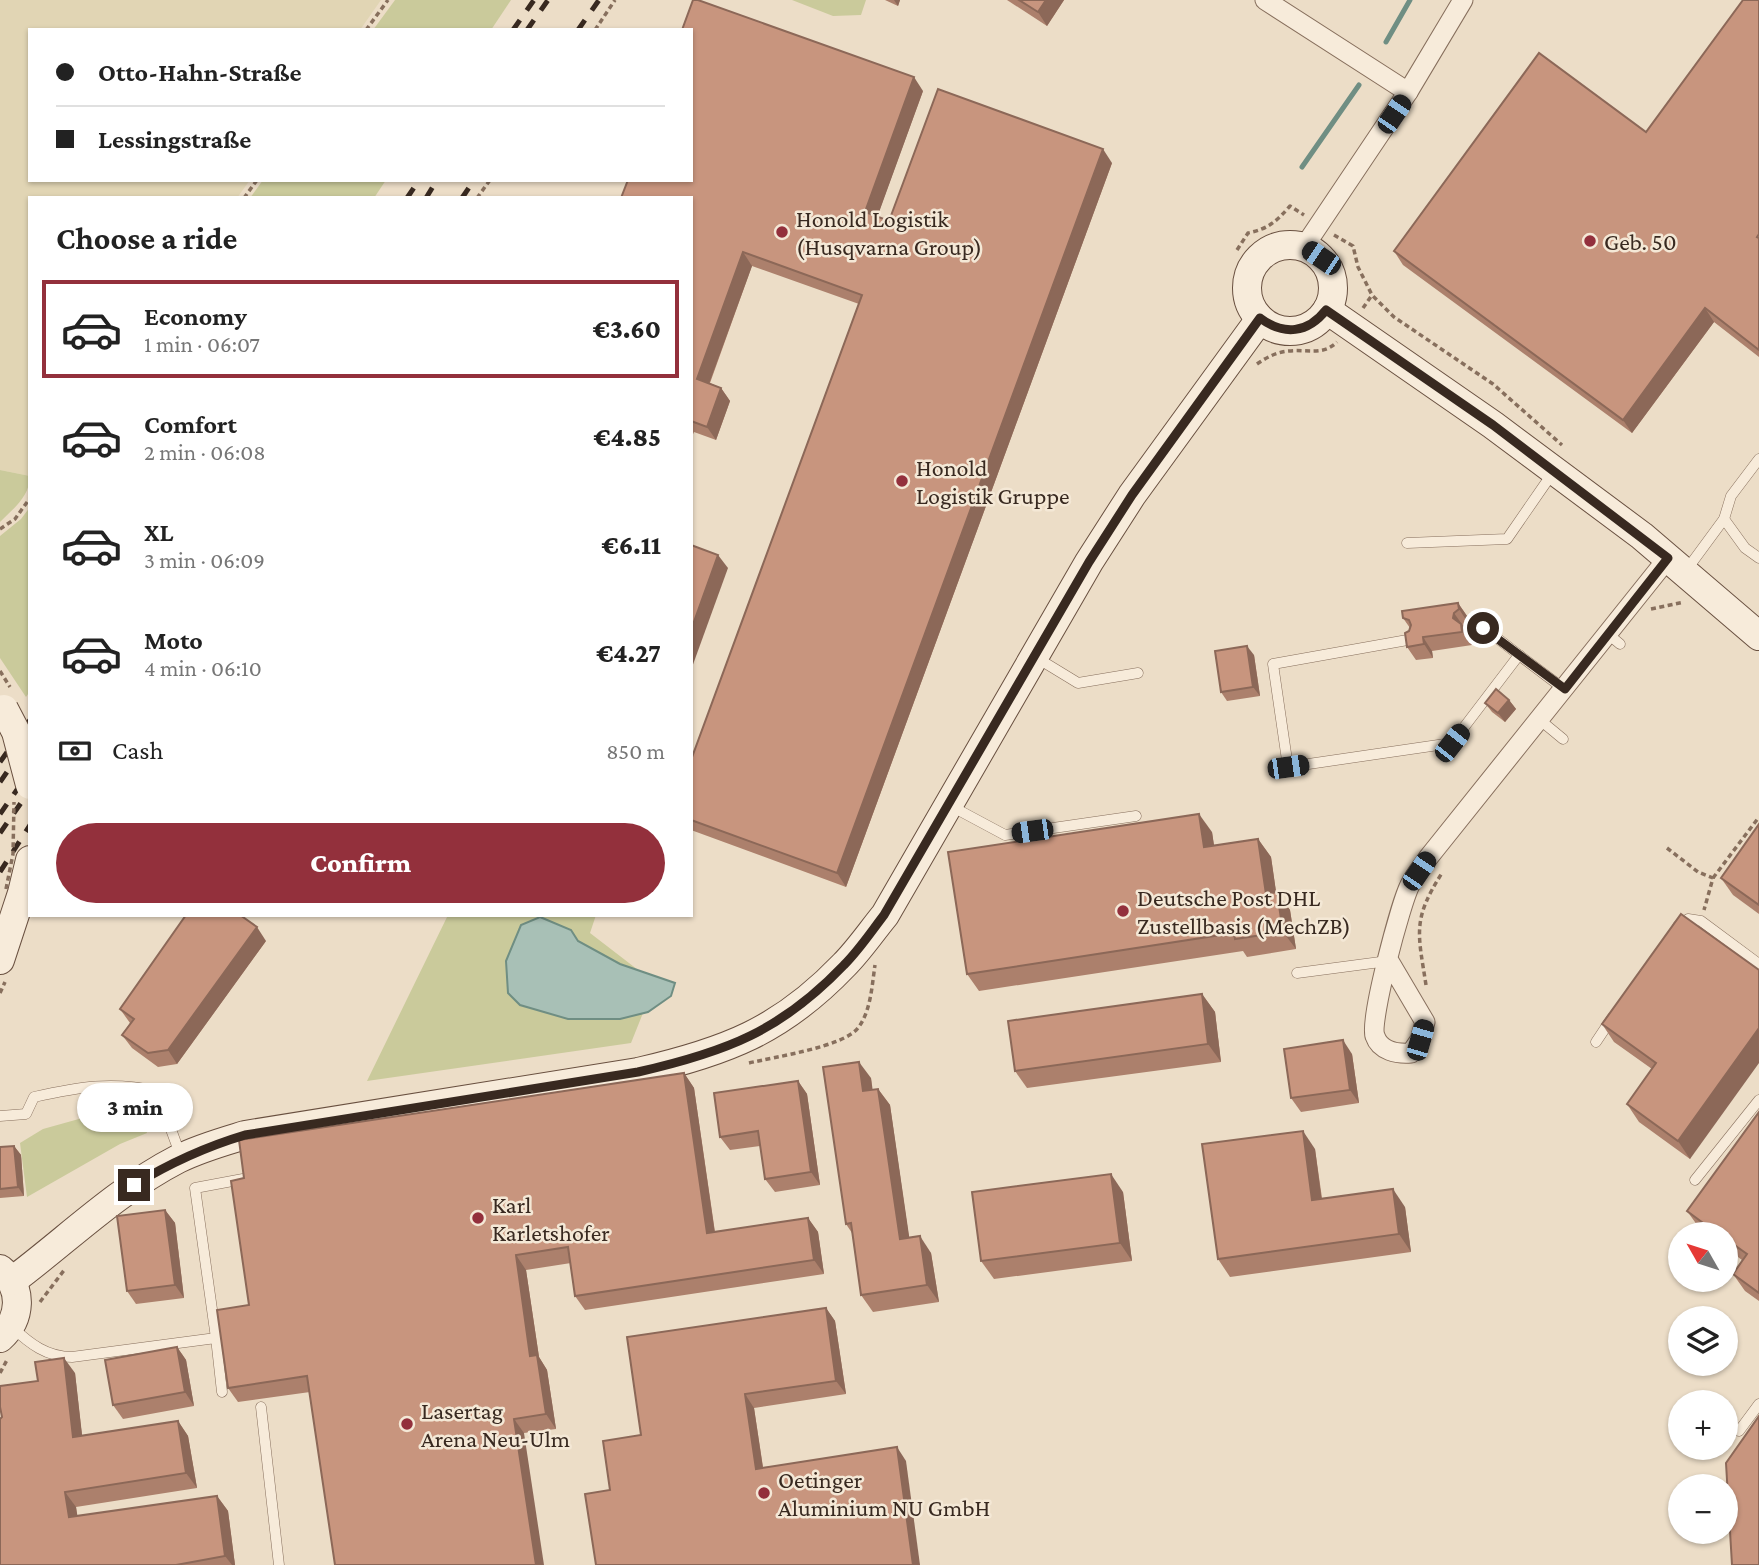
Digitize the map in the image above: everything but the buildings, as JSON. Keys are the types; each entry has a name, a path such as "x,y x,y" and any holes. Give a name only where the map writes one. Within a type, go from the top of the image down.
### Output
{"street":[{"path":"1265,0 1408,92"},
{"path":"1304,247 1408,92 1463,0"},
{"path":"1338,318 1318,320 1308,327 1295,330 1271,326 1252,309 1248,296 1248,284 1256,262 1282,245 1304,247 1321,258 1329,270 1333,284 1332,297 1338,318 1493,425 1562,461 1759,636"},
{"path":"6,1332 17,1304 17,1296 6,1275 134,1185 181,1158 211,1145 245,1135 638,1072 688,1061 731,1046 791,1014 846,964 884,915 1089,562 1132,495 1260,318"},
{"path":"1389,961 1399,910 1410,884 1428,858 1565,689 1684,571"},
{"path":"2,705 16,732 22,792"},
{"path":"0,960 14,891 28,864"}],"lane":[{"path":"1684,571 1724,519 1731,496 1759,459"},
{"path":"1407,543 1507,539 1562,461"},
{"path":"1724,519 1745,548 1759,558"},
{"path":"1470,630 1483,628 1565,689"},
{"path":"1413,639 1273,664 1288,767 1452,743 1519,655"},
{"path":"1034,656 1078,683 1138,673"},
{"path":"1540,720 1563,739"},
{"path":"949,805 1005,835 1136,816"},
{"path":"1667,939 1675,928 1688,919 1701,921 1759,964"},
{"path":"1297,973 1389,961"},
{"path":"1596,1042 1620,1007"},
{"path":"0,1116 26,1114 34,1097 66,1090 127,1084 157,1091 181,1158"},
{"path":"1695,1180 1759,1100"},
{"path":"222,1392 195,1188 244,1179"},
{"path":"6,1332 58,1357 216,1338"},
{"path":"1739,1431 1759,1404"},
{"path":"261,1407 279,1565"}],"path":[{"path":"367,28 388,0"},
{"path":"596,28 615,0"},
{"path":"1237,250 1248,233 1264,230 1290,206"},
{"path":"1353,246 1358,267 1372,295 1394,317 1493,384 1562,461"},
{"path":"1256,364 1268,356 1288,351 1322,352 1335,345 1338,318 1372,295"},
{"path":"0,529 15,519 28,501"},
{"path":"1650,610 1686,602 1684,571"},
{"path":"14,891 13,854 22,792"},
{"path":"1701,921 1713,878 1759,817"},
{"path":"1667,848 1698,872 1713,878"},
{"path":"1426,985 1418,932 1425,900 1444,869"},
{"path":"737,1065 791,1054 850,1036 859,1027 867,1009 878,958"},
{"path":"48,1290 70,1264"}],"shaded area":[{"path":"0,0 381,0 361,28 28,28 28,182 249,182 238,196 28,196 28,476 0,470"},
{"path":"540,917 571,930 578,941 620,964 675,983 671,996 648,1012 620,1019 568,1019 520,1005 508,993 506,961 521,925"}],"green space":[{"path":"395,0 511,0 492,28 374,28"},
{"path":"792,0 866,0 861,15 833,16"},
{"path":"262,182 385,182 375,196 251,196"},
{"path":"0,470 28,476 24,496 0,522"},
{"path":"28,510 26,697 0,658 0,536"},
{"path":"447,917 595,917 590,933 655,983 631,1043 367,1081"},
{"path":"86,1117 144,1122 147,1133 120,1144 27,1197 20,1143 43,1129"}],"waterway":[{"path":"1386,42 1410,0"},
{"path":"1302,167 1359,85"}],"railway":[{"path":"514,28 534,0"},
{"path":"528,28 548,0"},
{"path":"579,28 599,0"},
{"path":"408,196 418,182"},
{"path":"427,196 436,182"},
{"path":"463,196 473,182"},
{"path":"0,762 28,723"},
{"path":"0,782 28,742"},
{"path":"0,814 28,774"},
{"path":"0,833 28,793"},
{"path":"0,872 28,828"}],"place":[{"name":"Honold Logistik (Husqvarna Group)","path":"782,232"},
{"name":"Geb. 50","path":"1590,241"},
{"name":"Honold Logistik Gruppe","path":"902,481"},
{"name":"Deutsche Post DHL Zustellbasis (MechZB)","path":"1123,911"},
{"name":"Karl Karletshofer","path":"478,1218"},
{"name":"Lasertag Arena Neu-Ulm","path":"407,1424"},
{"name":"Oetinger Aluminium NU GmbH","path":"764,1493"}],"route":[{"path":"134,1185 181,1158 245,1135 638,1072 688,1061 731,1046 791,1014 846,964 884,915 1089,562 1132,495 1260,318 1271,326 1295,330 1308,327 1326,310 1493,425 1668,558 1565,689 1483,628"}]}
